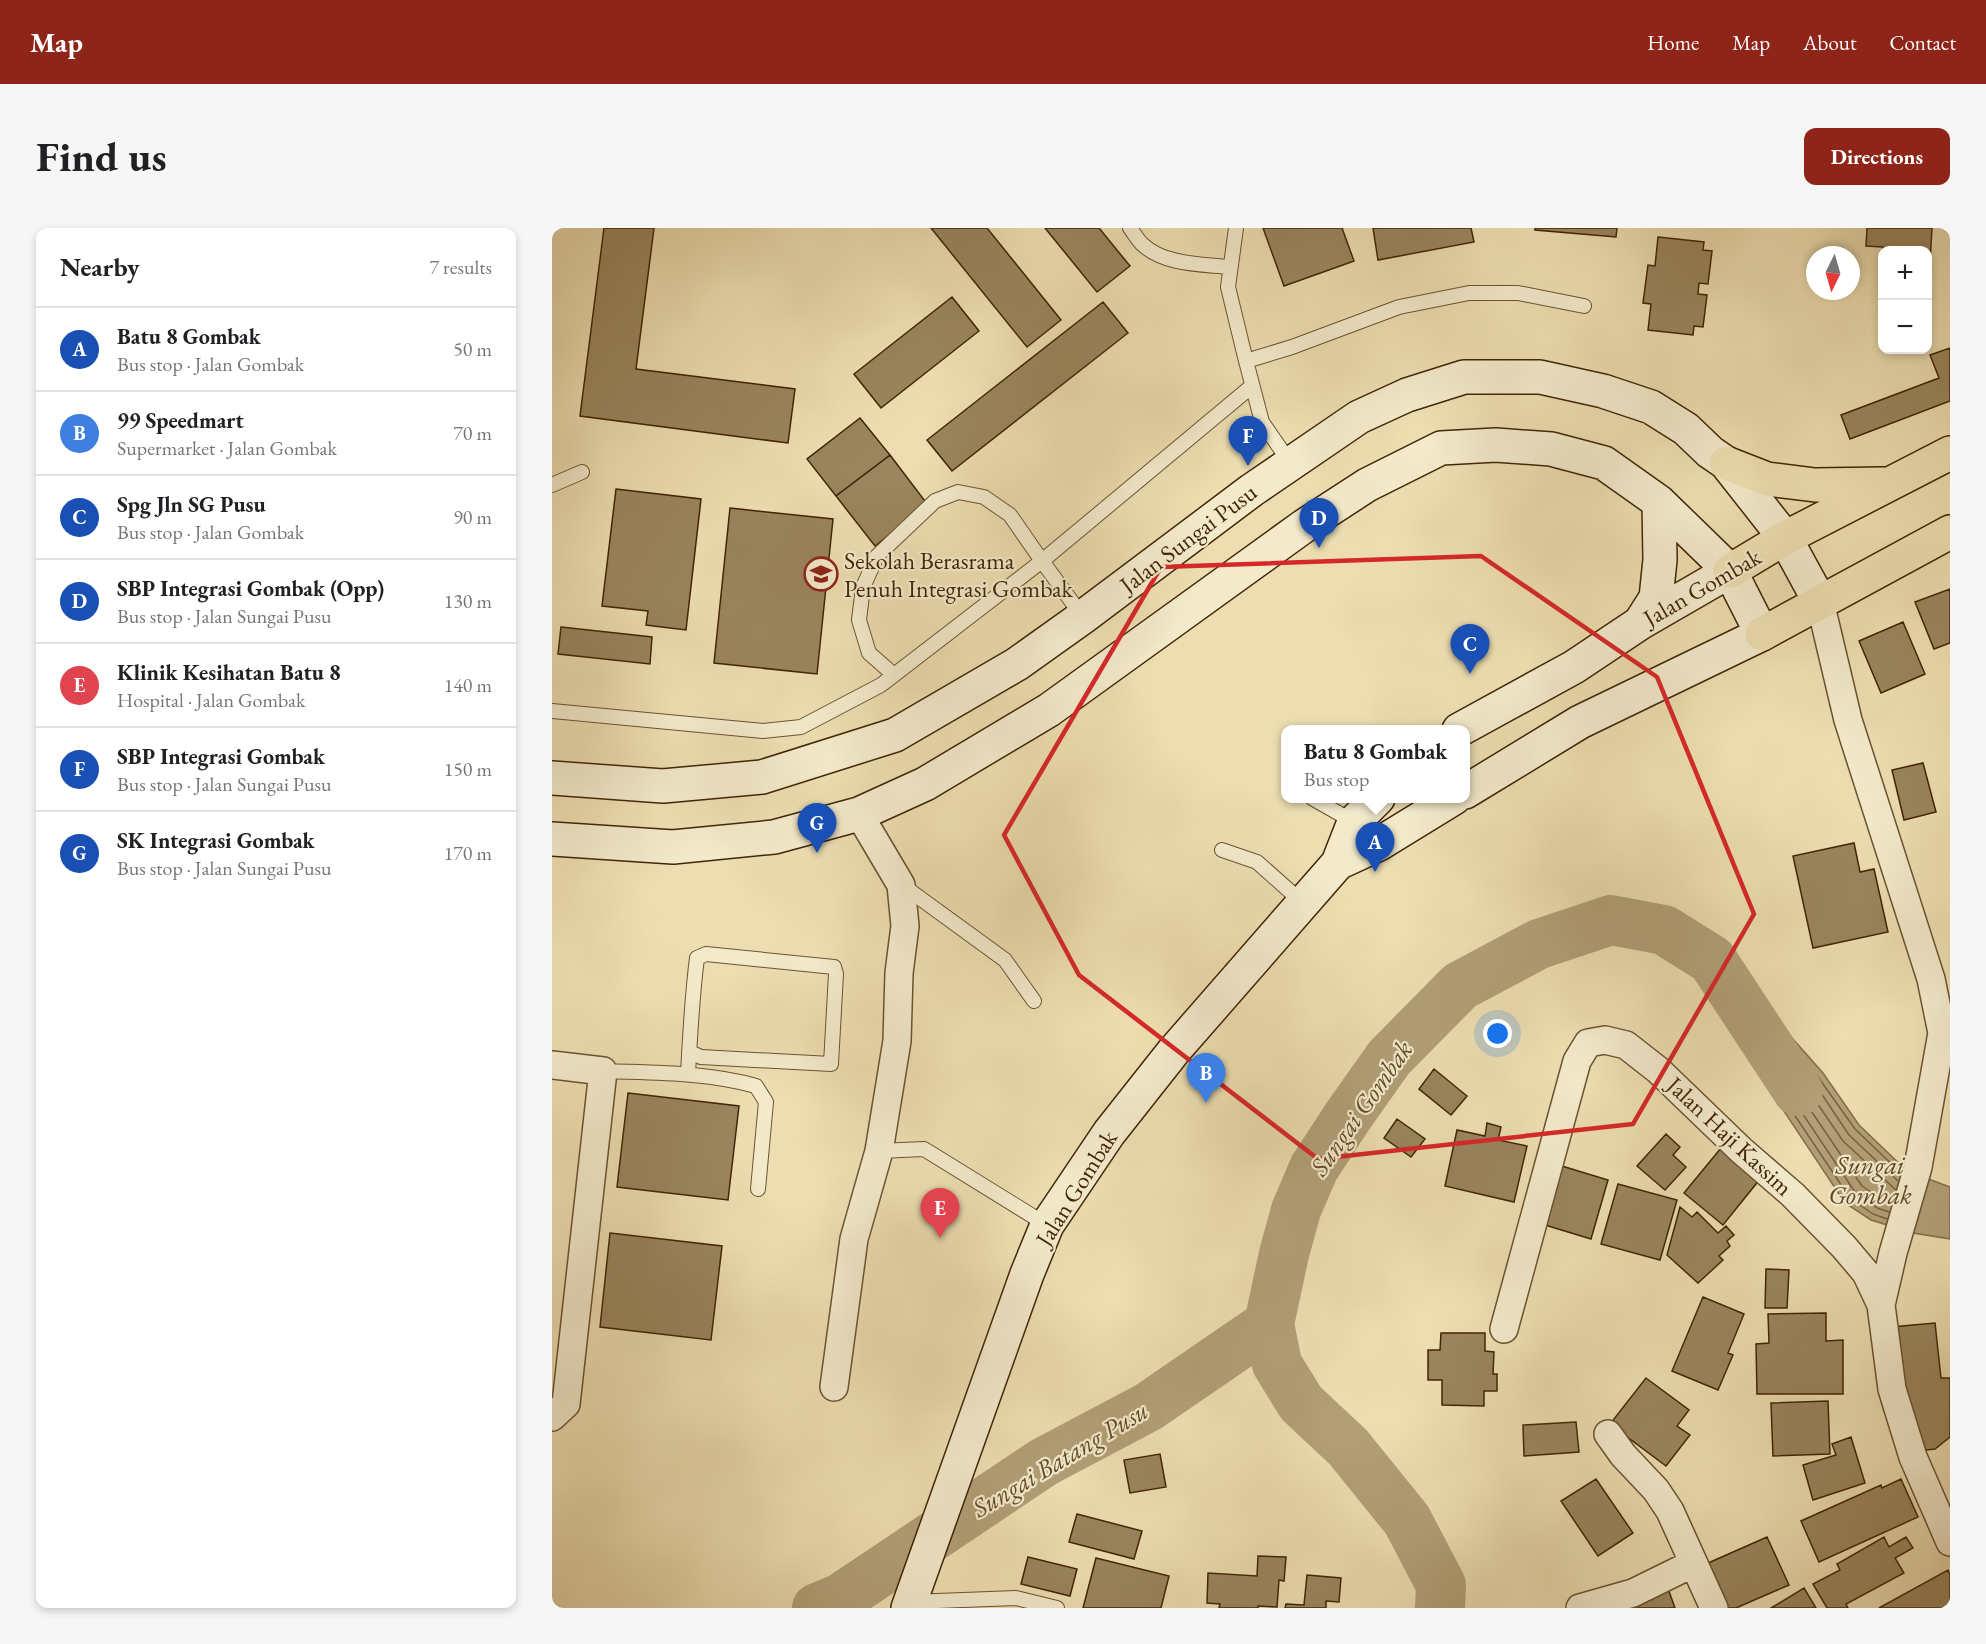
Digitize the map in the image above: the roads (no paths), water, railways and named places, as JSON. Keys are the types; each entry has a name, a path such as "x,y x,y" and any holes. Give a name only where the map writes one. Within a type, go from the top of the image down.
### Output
{"main road":[{"name":"Jalan Sungai Pusu","path":"552,778 663,786 762,777 895,735 1017,664 1252,490 1359,417 1407,395 1464,377 1540,377 1603,391 1651,407 1686,429 1710,452 1726,463 1785,538 1820,602"},
{"path":"552,840 673,847 774,837 860,814 925,784 1049,710 1304,526 1367,485 1441,448 1496,445 1551,449 1604,463 1659,502 1730,571 1762,634"},
{"name":"Jalan Gombak","path":"1466,725 1574,667 1640,623 1785,538 1950,453"},
{"path":"1726,463 1767,479 1806,484 1891,484"},
{"path":"1640,623 1656,598 1660,560 1659,502"},
{"path":"1470,789 1580,722 1762,634 1950,532"},
{"name":"Jalan Gombak","path":"912,1598 1027,1274 1047,1225 1109,1133 1173,1052 1302,902 1367,833 1376,803"},
{"path":"1367,833 1442,803"}],"street":[{"path":"1820,602 1848,720 1931,979 1942,1033 1918,1167 1893,1253 1881,1305"},
{"path":"834,1387 854,1239 879,1151 897,1041 899,973 905,926 901,885 860,814"},
{"name":"Jalan Haji Kassim","path":"1504,1329 1577,1060 1588,1043 1605,1040 1626,1045 1658,1070 1741,1150 1793,1195 1866,1273 1881,1305 1892,1389 1913,1457 1950,1542"},
{"path":"552,1065 603,1071 566,1404 552,1417"},
{"path":"1608,1434 1623,1455 1656,1490 1674,1519 1692,1564 1714,1608"},
{"path":"1580,1608 1633,1593 1692,1564"}],"lane":[{"path":"1130,228 1142,244 1166,258 1194,264 1229,267"},
{"path":"1236,228 1228,287 1262,422 1291,464"},
{"path":"1246,361 1292,347 1399,307 1469,293 1518,293 1584,306"},
{"path":"552,711 763,731 801,728 881,685 1042,561 1252,386"},
{"path":"552,485 582,472"},
{"path":"894,675 868,653 859,620 863,587 877,556 935,501 958,492 984,497 1010,514 1083,616"},
{"path":"1320,803 1367,833"},
{"path":"1222,850 1257,862 1302,902"},
{"path":"901,885 1005,960 1034,1001"},
{"path":"688,1074 697,958 706,954 834,967 836,974 831,1064 701,1058 690,1052"},
{"path":"603,1071 688,1074 728,1078 756,1086 766,1102 758,1189"},
{"path":"879,1151 924,1149 1047,1225"},
{"path":"912,1598 1016,1598 1057,1608"}],"water":[{"name":"Sungai Gombak","path":"1776,1020 1823,1073 1859,1125 1907,1171 1950,1187 1950,1239 1913,1233 1871,1220 1845,1203 1746,1054 1760,1034"}],"waterway":[{"name":"Sungai Gombak","path":"1440,1608 1441,1585 1407,1520 1348,1447 1301,1403 1277,1364 1269,1324 1296,1210 1314,1168 1348,1116 1389,1058 1460,986 1539,944 1611,920 1664,930 1712,960 1798,1091"},
{"name":"Sungai Batang Pusu","path":"817,1608 841,1598 1044,1462 1148,1407 1269,1324"}],"place":[{"name":"SBP Integrasi Gombak","path":"1248,466"},
{"name":"SBP Integrasi Gombak (Opp)","path":"1319,548"},
{"name":"Sekolah Berasrama Penuh Integrasi Gombak","path":"821,574"},
{"name":"Spg Jln SG Pusu","path":"1470,674"},
{"name":"SK Integrasi Gombak","path":"817,853"},
{"name":"Batu 8 Gombak","path":"1375,872"},
{"name":"99 Speedmart","path":"1206,1103"},
{"name":"Klinik Kesihatan Batu 8","path":"940,1238"}]}
